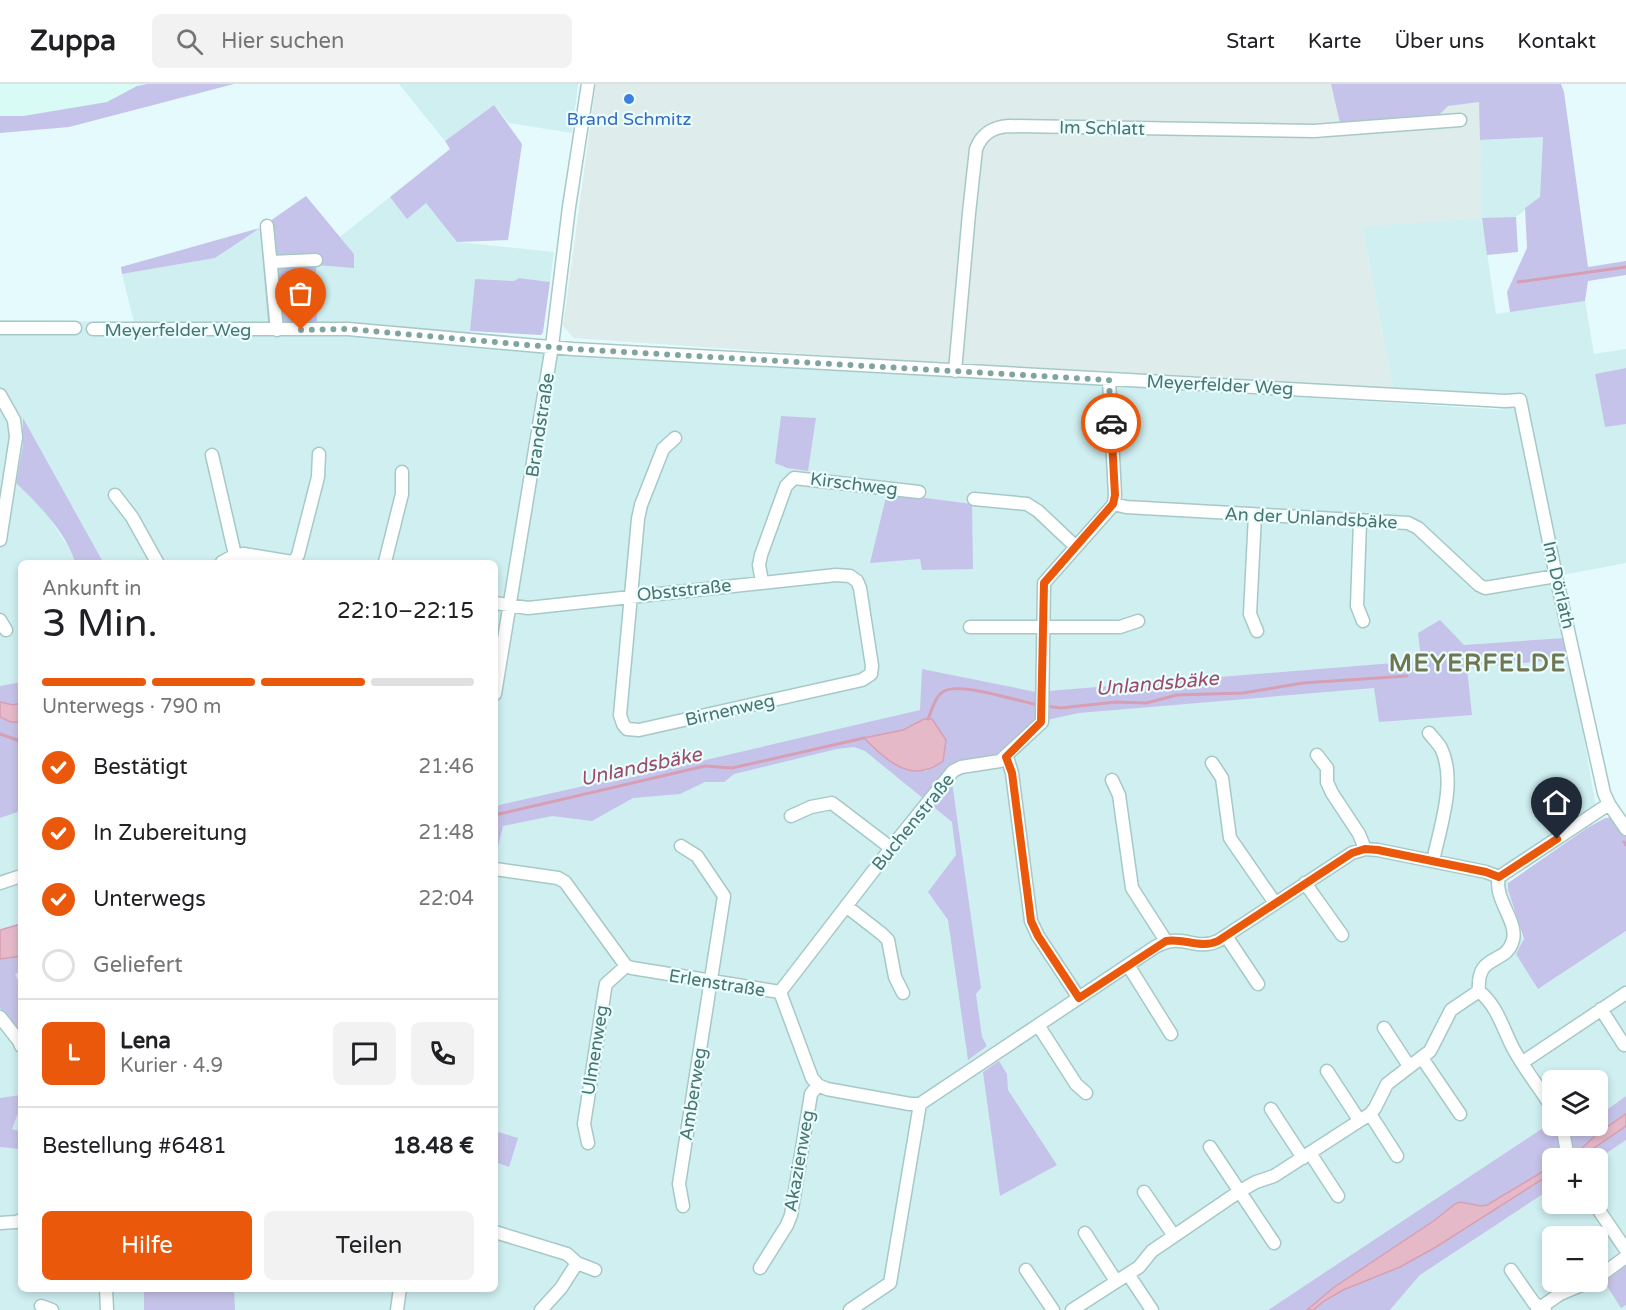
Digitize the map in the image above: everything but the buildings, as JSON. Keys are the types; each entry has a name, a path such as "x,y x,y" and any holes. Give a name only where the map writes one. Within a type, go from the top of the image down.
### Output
{"street":[{"name":"Brandstraße","path":"498,677 552,346 569,207 588,84"},
{"name":"Im Schlatt","path":"956,371 976,149 990,130 1009,126 1314,131 1460,120"},
{"path":"267,226 277,330"},
{"path":"271,262 316,260"},
{"path":"0,328 75,328"},
{"name":"Meyerfelder Weg","path":"93,329 348,329 573,349 1109,380 1520,400"},
{"path":"1109,380 1115,495 1113,504"},
{"path":"0,396 14,420 15,429 0,540"},
{"name":"Im Dörlath","path":"1520,400 1604,793 1626,829"},
{"path":"631,596 641,505 663,449 675,438"},
{"path":"294,560 298,555 318,477 318,454"},
{"path":"212,455 216,464 235,555"},
{"path":"386,560 402,494 402,472"},
{"name":"Kirschweg","path":"762,582 759,565 761,555 786,486 794,478 919,492"},
{"path":"115,495 132,517 156,560"},
{"path":"974,499 1027,504 1038,511 1075,546"},
{"name":"An der Unlandsbäke","path":"1113,504 1126,507 1412,525 1485,588 1556,576"},
{"name":"Buchenstraße","path":"780,992 953,771 961,767 994,763 1006,757 1039,726 1042,717 1044,583 1113,504"},
{"path":"1255,515 1250,614 1257,630"},
{"path":"1360,521 1357,606 1363,621"},
{"path":"226,560 243,554 280,560"},
{"name":"Obststraße","path":"498,603 528,608 836,575 850,576 857,581"},
{"name":"Birnenweg","path":"631,596 620,715 627,729 639,730 862,680 871,675 872,666 857,581"},
{"path":"970,627 1120,627 1138,621"},
{"path":"1429,734 1441,748 1448,779 1448,790 1433,861"},
{"path":"1317,755 1327,768 1327,782 1332,793 1359,834 1365,849"},
{"path":"1006,757 1012,773 1031,921 1038,936 1079,998"},
{"path":"1212,763 1222,778 1230,838 1275,903"},
{"path":"1112,780 1119,795 1132,888 1166,941"},
{"path":"791,816 811,807 832,803 891,848"},
{"path":"1499,877 1609,804"},
{"name":"Amberweg","path":"681,846 697,856 724,896 681,1171 683,1206"},
{"path":"818,1085 827,1089 920,1104 1166,941 1177,939 1210,945 1352,853 1365,849 1486,872 1499,877"},
{"path":"498,869 558,878 565,882 626,966"},
{"path":"0,883 18,877"},
{"path":"1499,877 1498,890 1513,932 1513,940 1508,950 1480,971 1479,991 1489,999 1499,1015 1513,1048 1542,1092"},
{"path":"1305,883 1342,935"},
{"path":"846,906 888,940 895,977 903,993"},
{"path":"1226,936 1258,984"},
{"path":"1128,965 1171,1035"},
{"name":"Erlenstraße","path":"626,966 638,970 780,992 812,1078 818,1085"},
{"name":"Ulmenweg","path":"588,1143 584,1124 606,984 626,966"},
{"path":"1072,1310 1138,1267 1152,1251 1240,1191 1274,1176 1365,1117 1375,1108 1387,1084 1430,1051 1445,1018 1451,1011 1479,991"},
{"path":"1523,1062 1626,993"},
{"path":"1601,1009 1624,1045"},
{"path":"0,1017 18,1040"},
{"path":"1038,1025 1076,1084 1086,1093"},
{"path":"1384,1028 1409,1066"},
{"path":"1422,1058 1460,1114"},
{"path":"1327,1071 1397,1156"},
{"name":"Akazienweg","path":"760,1268 791,1215 812,1094 818,1085"},
{"path":"850,1310 890,1283 920,1104"},
{"path":"1270,1109 1338,1196"},
{"path":"1210,1147 1274,1243"},
{"path":"1144,1192 1174,1236"},
{"path":"1601,1214 1626,1250"},
{"path":"0,1223 18,1221"},
{"path":"498,1233 567,1254 578,1263 595,1270"},
{"path":"1085,1233 1116,1281"},
{"path":"1608,1270 1626,1257"},
{"path":"542,1310 578,1263"},
{"path":"1026,1270 1053,1310"},
{"path":"1511,1270 1534,1304 1541,1309 1565,1292"},
{"path":"1128,1274 1152,1310"},
{"path":"106,1292 107,1310"},
{"path":"397,1310 399,1292"}],"shaded area":[{"path":"0,84 147,84 137,86 107,102 23,116 0,116"},
{"path":"234,84 69,127 0,133 0,116 23,116 107,102 137,86"},
{"path":"399,84 578,84 572,133 509,123 494,105 445,141"},
{"path":"596,84 1331,84 1340,123 1480,101 1482,218 1362,227 1393,388 1064,372 574,338 563,326"},
{"path":"1331,84 1561,84 1564,92 1588,267 1626,261 1626,275 1588,281 1585,301 1510,312 1507,292 1527,248 1525,208 1540,197 1543,137 1480,140 1479,102 1448,106 1440,114 1340,123"},
{"path":"494,105 522,144 508,240 457,242 426,203 407,219 390,197 450,149 445,141"},
{"path":"1543,137 1540,198 1516,217 1482,219 1496,314 1585,301 1594,354 1626,349 1626,368 1595,374 1605,426 1626,424 1626,563 1556,576 1521,440 1569,653 1596,807 1508,864 1508,890 1538,989 1626,931 1626,1096 1608,1109 1608,1070 1542,1070 1542,1129 1268,1310 0,1310 0,818 18,812 18,1292 498,1292 498,560 102,560 23,420 23,445 16,483 45,511 74,560 18,560 18,683 0,686 0,320 134,322 122,274 215,258 260,228 268,324 317,323 316,264 354,254 340,237 390,197 407,218 426,203 457,242 554,252 550,282 519,278 514,281 475,279 469,347 1507,410 1393,388 1362,226 1482,218 1480,140"},
{"path":"306,196 354,254 354,268 316,265 317,323 268,324 260,228"},
{"path":"1516,217 1518,252 1487,255 1482,218"},
{"path":"260,228 215,258 122,274 121,267"},
{"path":"519,278 550,282 541,335 470,331 475,279 514,281"},
{"path":"1626,368 1626,424 1605,427 1595,374"},
{"path":"781,416 816,418 808,471 787,468 775,463"},
{"path":"23,418 102,560 74,560 58,529 16,483 23,445"},
{"path":"887,493 972,504 973,569 922,570 920,559 870,563"},
{"path":"1440,620 1464,645 1565,638 1570,659 1467,668 1472,715 1379,722 1374,688 1079,713 1037,722 999,754 959,775 952,782 981,988 976,994 982,1037 987,1046 968,1060 948,920 928,892 956,855 952,822 865,751 854,747 837,749 734,774 724,782 705,782 680,794 633,798 592,821 552,816 503,826 498,847 498,805 606,781 607,783 920,710 922,669 1036,692 1421,659 1418,633","holes":["924,719 932,719 927,771 917,771 900,765 865,738 903,730"]},
{"path":"18,683 18,704 0,702 0,686"},
{"path":"0,702 18,704 18,722 11,722 0,717"},
{"path":"0,717 11,722 18,722 18,812 0,818"},
{"path":"924,719 932,719 946,740 943,761 932,768 921,771 900,767 882,755 864,738 903,730"},
{"path":"1615,817 1626,833 1626,931 1538,989 1516,954 1524,939 1508,890 1508,883 1587,828 1605,818"},
{"path":"18,925 18,956 0,959 0,930"},
{"path":"18,956 18,972 15,974 18,980 18,1029 14,1028 0,1008 0,959"},
{"path":"999,1061 1007,1074 1008,1090 1057,1165 1000,1196 983,1072"},
{"path":"18,1095 18,1113 12,1129 18,1131 18,1149 0,1147 0,1098"},
{"path":"1626,1096 1626,1140 1608,1152 1608,1148 1573,1148 1570,1136 1608,1136 1608,1109"},
{"path":"1626,1114 1626,1126 1594,1148 1582,1148 1595,1136 1608,1136 1608,1126"},
{"path":"1542,1129 1542,1136 1558,1136 1560,1148 1542,1148 1542,1195 1420,1275 1390,1310 1268,1310"},
{"path":"498,1132 518,1138 509,1167 498,1163"},
{"path":"1626,1140 1626,1310 1390,1310 1420,1275 1542,1195 1542,1214 1608,1214 1608,1152"},
{"path":"1542,1172 1542,1179 1436,1247 1400,1267 1343,1290 1313,1310 1307,1310 1333,1288 1435,1220 1455,1204 1460,1202 1487,1205"},
{"path":"1626,1265 1626,1305 1621,1308 1608,1288 1608,1277"},
{"path":"144,1292 234,1292 235,1310 144,1310"}],"waterway":[{"path":"1518,282 1626,267"},
{"name":"Unlandsbäke","path":"1472,660 1519,653"},
{"name":"Unlandsbäke","path":"1045,706 1061,708 1116,702 1146,703 1177,695 1243,693 1303,683 1407,676"},
{"name":"Unlandsbäke","path":"928,719 938,696 952,689 976,690 1038,705"},
{"path":"0,734 18,740"},
{"name":"Unlandsbäke","path":"498,814 705,766 732,768 864,738"}],"way so far":[{"path":"301,330 348,329 573,349 1109,380 1111,423"}],"place":[{"name":"Brand Schmitz","path":"629,99"}],"district":[{"name":"MEYERFELDE","path":"1478,663"}],"route":[{"path":"1111,423 1115,495 1113,504 1044,583 1042,589 1041,722 1006,757 1012,773 1031,921 1038,936 1079,998 1166,941 1177,939 1210,945 1218,941 1352,853 1365,849 1378,850 1486,872 1499,877 1557,839"}]}
